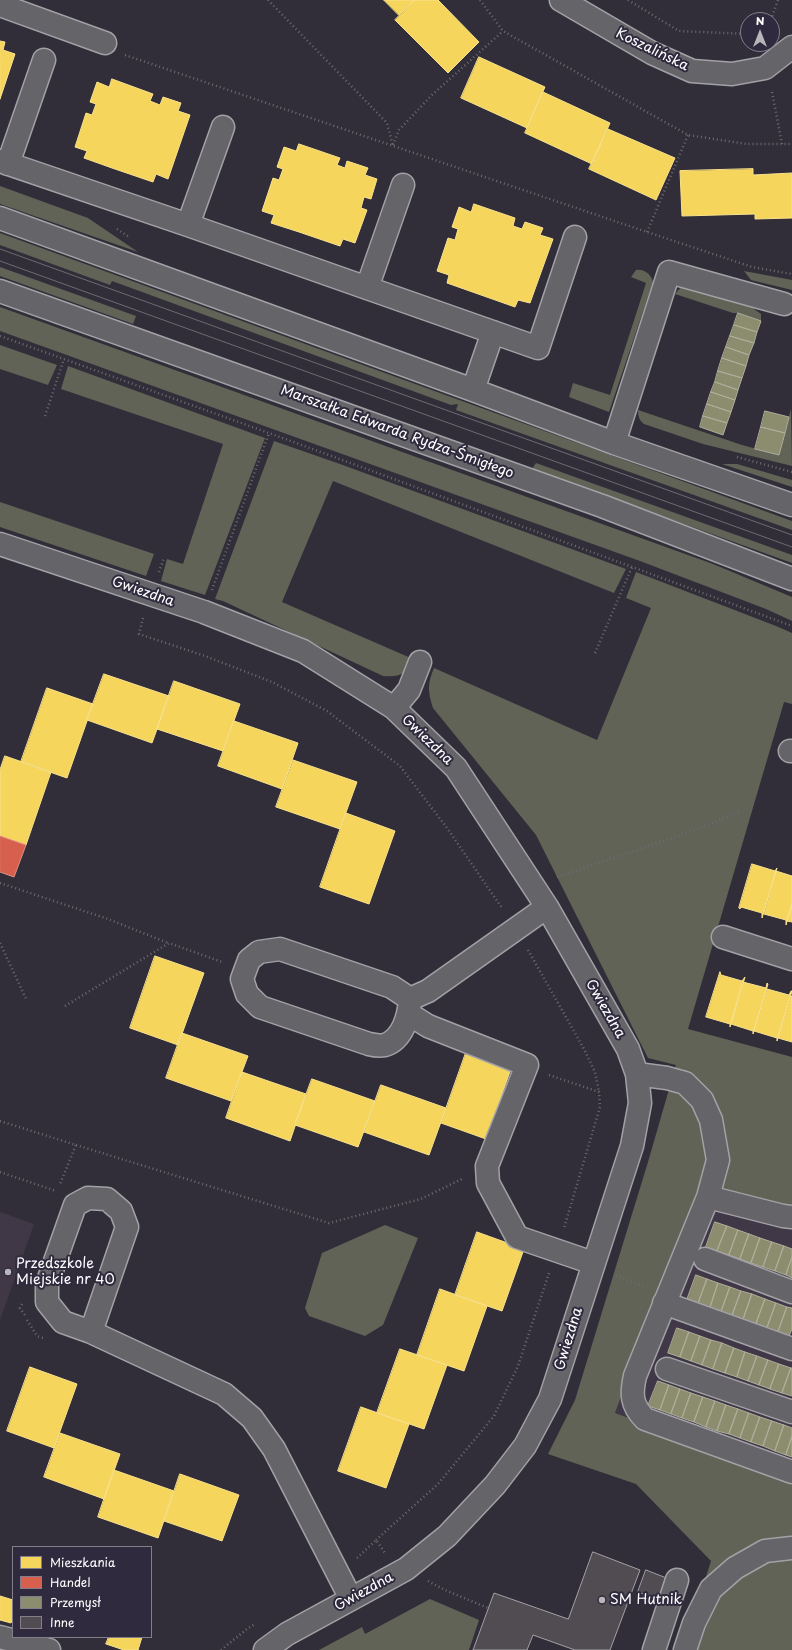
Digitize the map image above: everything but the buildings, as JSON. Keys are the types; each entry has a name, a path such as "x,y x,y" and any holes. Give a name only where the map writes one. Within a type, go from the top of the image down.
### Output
{"street":[{"name":"Koszalińska","path":"561,0 652,53 692,71 732,74 766,68 792,47"},
{"path":"0,5 105,43"},
{"path":"44,60 4,162 538,348 574,237"},
{"path":"188,225 223,127"},
{"path":"367,288 403,185"},
{"path":"0,218 473,390 614,443 792,505"},
{"path":"614,443 669,272 784,304"},
{"name":"Marszałka Edwarda Rydza-Śmigłego","path":"0,291 602,506 792,579"},
{"path":"473,390 493,332"},
{"name":"Gwiezdna","path":"0,544 204,612 303,651 394,708 456,768 542,899 628,1049 637,1074 640,1103 632,1146 550,1399 525,1446 495,1485 447,1536 406,1569 287,1634 265,1650"},
{"path":"394,708 409,690 420,662"},
{"path":"542,899 516,929 428,991 409,1007 396,1038 384,1046 369,1044 260,1007 247,994 242,979 249,960 259,952 280,949 392,987 409,1007 428,1026 527,1065 487,1166 488,1183 517,1237 593,1265"},
{"path":"723,937 792,959"},
{"path":"637,1074 667,1078 685,1083 702,1100 711,1120 718,1160 708,1197 635,1376 632,1388 633,1400 637,1411 645,1419 792,1472"},
{"path":"708,1197 792,1217"},
{"path":"91,1332 127,1227 121,1211 107,1199 88,1198 75,1205 47,1284 47,1302 63,1322 91,1332 224,1394 252,1418 274,1448 352,1599"},
{"path":"705,1259 792,1292"},
{"path":"666,1299 792,1349"},
{"path":"667,1369 792,1412"},
{"path":"685,1650 694,1624 711,1589 735,1568 766,1551 792,1548"},
{"path":"654,1650 677,1580"},
{"path":"0,1637 49,1650"}],"path":[{"path":"268,0 387,123 393,146"},
{"path":"480,0 503,31 688,135 748,144 792,144"},
{"path":"628,0 679,30 740,34"},
{"path":"774,12 778,0"},
{"path":"393,146 399,130 432,95 503,31"},
{"path":"105,43 112,51 648,232 752,266 792,274"},
{"path":"648,232 688,135"},
{"path":"0,336 270,433 792,626"},
{"path":"45,416 64,359"},
{"path":"204,612 270,433"},
{"path":"156,579 164,558"},
{"path":"594,653 632,567"},
{"path":"144,615 138,634 205,656 272,682 327,710 400,766 447,828 516,929 584,1049 594,1072 599,1092 600,1107 557,1251 518,1366 494,1416 438,1484 376,1540"},
{"path":"542,899 554,878 688,833 740,812"},
{"path":"0,883 108,919 169,944 245,970"},
{"path":"0,943 27,1001"},
{"path":"65,1006 169,944"},
{"path":"545,1073 599,1092"},
{"path":"0,1121 330,1223 421,1199 487,1166"},
{"path":"55,1199 76,1145"},
{"path":"0,1172 57,1191"},
{"path":"593,1265 666,1299"},
{"path":"22,1301 20,1308 37,1336 44,1339"},
{"path":"435,1585 488,1608"},
{"path":"221,1650 247,1629 260,1621"}],"shaded area":[{"path":"0,186 88,218 138,252 0,204"},
{"path":"0,233 792,521 792,530 456,410 458,404 451,405 112,281 110,285 0,245"},
{"path":"0,267 136,316 133,324 0,276"},
{"path":"636,270 642,270 647,273 653,282 609,412 569,397 573,383 610,395 646,283 631,277"},
{"path":"744,271 792,280 792,290 751,280"},
{"path":"682,286 743,301 761,314 761,321 675,294"},
{"path":"0,307 713,564 792,597 792,621 766,609 640,561 0,331"},
{"path":"0,345 57,365 48,385 0,369"},
{"path":"68,366 265,438 205,595 161,581 167,559 183,564 223,444 61,389"},
{"path":"791,409 792,466 703,444 644,424 639,418 638,414 638,410 742,445 779,455"},
{"path":"274,441 626,569 614,593 333,481 282,602 413,659 407,669 401,674 394,676 383,676 223,601 215,599"},
{"path":"536,463 792,555 792,563 532,469"},
{"path":"722,464 737,464 792,480 792,487"},
{"path":"0,502 154,554 146,576 0,527"},
{"path":"636,572 792,633 792,704 784,702 688,1029 792,1057 792,1219 698,1189 615,1413 792,1477 792,1650 683,1650 711,1561 636,1484 548,1454 575,1400 676,1065 648,1058 536,835 433,708 429,692 430,679 434,668 597,740 651,608 626,598"},
{"path":"698,1189 792,1219 792,1477 615,1413"},
{"name":"Przedszkole Miejskie nr 40","path":"0,1212 34,1224 0,1320"},
{"path":"385,1225 418,1238 383,1325 365,1336 309,1316 305,1308 322,1253"},
{"path":"430,1599 479,1620 469,1650 319,1650 362,1627 365,1634"}],"tram line":[{"path":"0,249 792,535"},
{"path":"0,261 792,547"}],"place":[{"name":"Przedszkole Miejskie nr 40","path":"8,1272"},
{"name":"SM Hutnik","path":"602,1600"}]}
